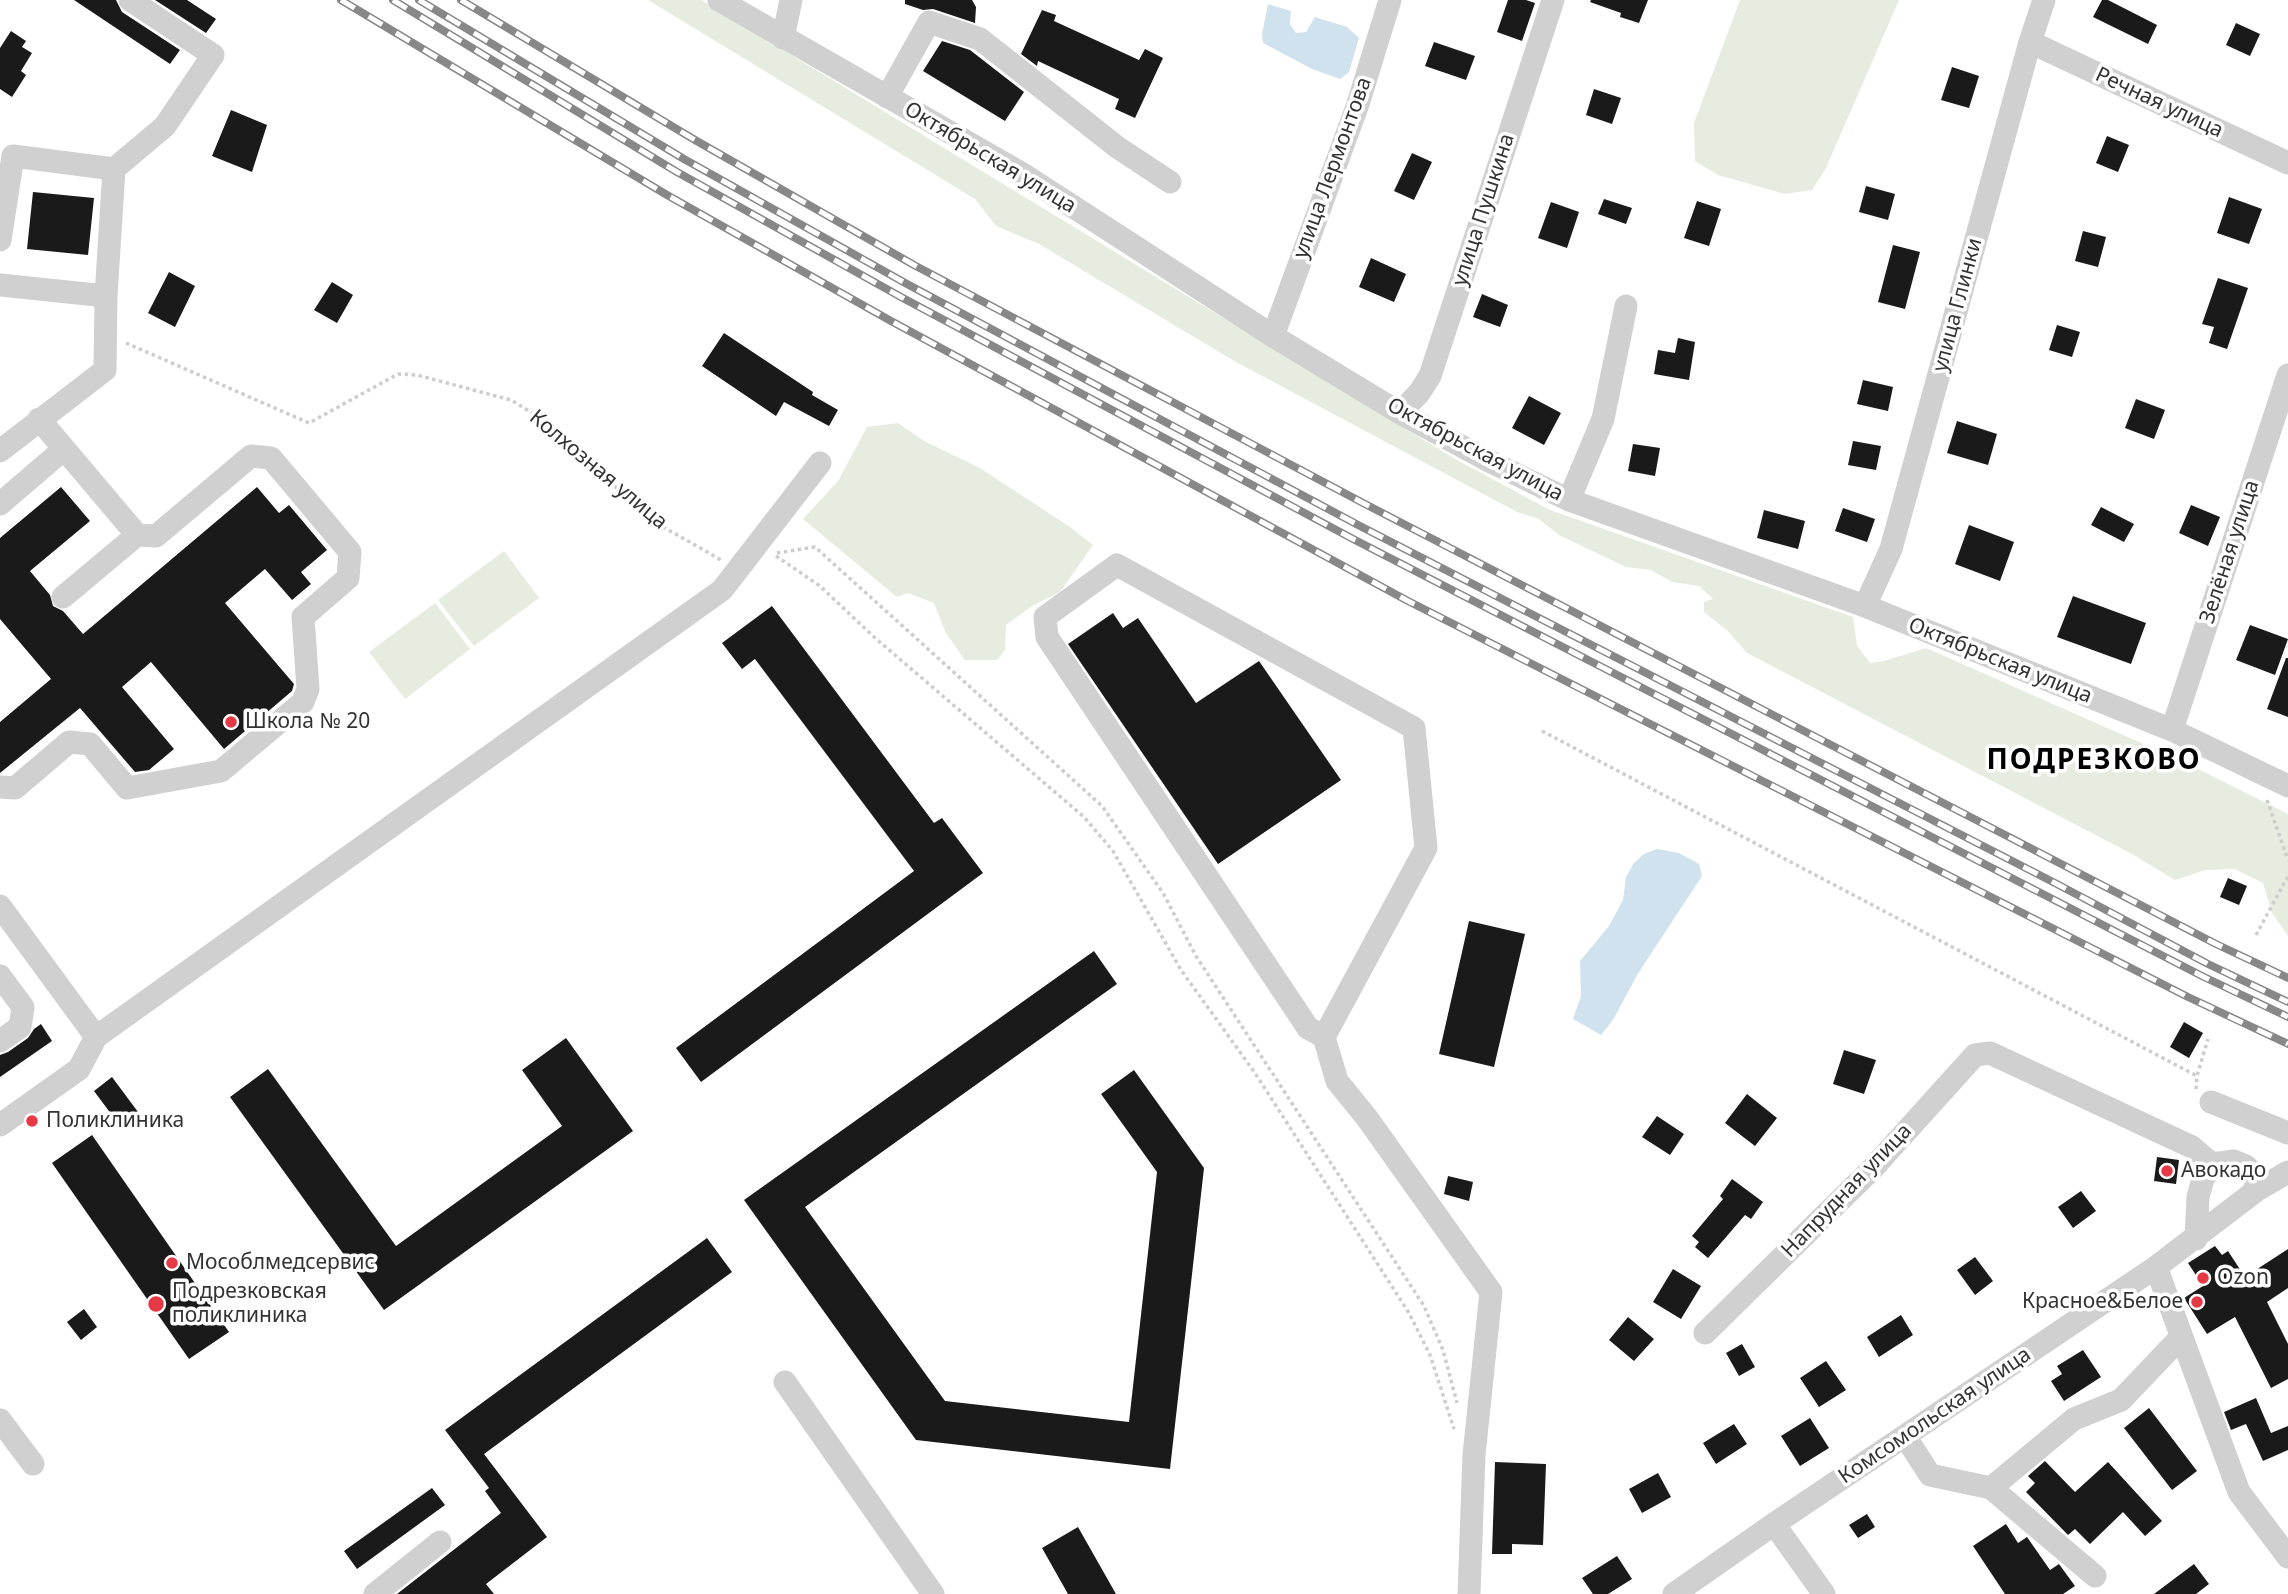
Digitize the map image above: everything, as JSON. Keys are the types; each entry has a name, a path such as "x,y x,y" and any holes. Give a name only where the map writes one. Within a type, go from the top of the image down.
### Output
{"street":[{"path":"0,451 105,370 106,296 114,169 164,126 213,55 130,0"},
{"name":"Октябрьская улица","path":"719,0 1021,173 1273,336 1400,412 1489,461 1569,500 1865,607 2172,730 2288,786"},
{"path":"783,38 791,0"},
{"name":"улица Лермонтова","path":"1273,336 1357,104 1390,0"},
{"name":"улица Пушкина","path":"1400,412 1419,393 1430,376 1553,0"},
{"name":"улица Глинки","path":"1865,607 1891,549 2030,42 2044,0"},
{"path":"887,97 929,22 980,39 1117,147 1170,182"},
{"name":"Речная улица","path":"2030,42 2288,163"},
{"path":"0,240 13,156 114,169"},
{"path":"0,285 106,296"},
{"path":"1569,500 1603,419 1626,306"},
{"name":"Зелёная улица","path":"2172,730 2288,374"},
{"path":"39,419 137,535"},
{"path":"0,503 64,449"},
{"path":"0,787 15,788 69,742 90,744 127,788 222,771 303,702 308,689 303,617 348,578 350,552 271,458 251,456 156,536 137,535 63,597"},
{"path":"0,1125 79,1069 96,1037 722,590 820,463"},
{"path":"1324,1037 1426,848 1414,728 1117,565 1045,617 1047,637 1308,1028 1324,1037 1337,1081 1367,1118 1491,1292 1474,1455 1469,1594"},
{"path":"0,906 96,1037"},
{"path":"0,976 23,1007 20,1027 0,1041"},
{"name":"Напрудная улица","path":"1705,1333 1873,1168 1975,1055 1990,1054 2192,1147 2212,1164"},
{"path":"2211,1102 2288,1133"},
{"path":"2196,1239 2198,1197 2203,1179 2212,1164 2234,1161 2246,1166 2253,1174 2257,1190"},
{"name":"Комсомольская улица","path":"1674,1594 2156,1267 2257,1190 2288,1172"},
{"path":"2156,1267 2239,1492 2288,1557"},
{"path":"1991,1488 2074,1419 2121,1400 2181,1337"},
{"path":"785,1382 933,1594"},
{"path":"0,1420 33,1464"},
{"path":"1905,1436 1930,1475 1991,1488 2095,1576"},
{"path":"1774,1524 1824,1594"},
{"path":"375,1594 440,1542"}],"path":[{"name":"Колхозная улица","path":"105,334 309,423 398,374 417,375 511,400 537,416 653,521 739,570"},
{"path":"1454,1431 1430,1355 1409,1313 1255,1073 1181,970 1113,851 1084,817 874,637 820,586 773,554 815,547 1102,806 1163,893 1196,956 1424,1306 1443,1350 1457,1403"},
{"path":"1542,731 2197,1076"},
{"path":"2258,771 2288,860"},
{"path":"2256,935 2288,878"}],"shaded area":[{"path":"648,0 701,0 1455,459 1550,510 1853,617 1857,646 1870,663 1926,648 2182,761 2288,814 2288,936 2272,913 2263,883 2235,869 2205,870 2175,880 2132,854 1747,653 1727,630 1704,612 1704,602 1713,599 1699,586 1672,582 1651,570 1626,567 1559,535 1539,519 1517,512 1236,362 1039,244 996,226 975,199"},
{"path":"1740,0 1899,0 1826,168 1812,190 1785,194 1718,175 1695,161 1694,123"},
{"path":"898,423 924,441 980,468 1093,545 1060,592 1032,606 1006,625 1005,650 997,660 965,660 946,633 934,603 908,593 897,597 803,519 838,481 867,427"},
{"path":"504,551 539,598 474,646 438,600"},
{"path":"435,603 470,649 405,699 369,652"}],"water":[{"path":"1268,4 1291,11 1290,24 1296,33 1306,32 1315,17 1347,27 1359,38 1349,72 1340,79 1312,69 1263,43 1262,34"},
{"path":"1657,849 1679,853 1699,864 1702,876 1601,1035 1573,1019 1581,996 1580,961 1609,926 1623,900 1626,877 1634,863 1644,854"}],"building":[{"path":"74,0 116,0 122,12 180,50 170,64"},
{"path":"155,0 187,0 216,19 206,33"},
{"path":"905,0 972,0 976,7 975,23 933,9 923,10 905,4"},
{"path":"1508,0 1535,3 1522,41 1497,32"},
{"path":"1648,0 1639,23 1620,17 1621,13 1590,2"},
{"path":"2102,0 2108,0 2157,25 2148,44 2093,17"},
{"path":"1042,10 1056,15 1054,21 1139,60 1145,49 1163,58 1135,118 1115,109 1119,99 1038,61 1037,66 1021,54"},
{"path":"2236,23 2260,34 2250,56 2226,45"},
{"path":"11,31 26,41 22,47 32,53 21,71 26,75 12,97 0,89 0,48"},
{"path":"942,41 970,50 1024,92 1005,121 923,71"},
{"path":"1434,42 1475,56 1466,80 1425,66"},
{"path":"1952,67 1979,76 1969,108 1941,100"},
{"path":"1594,89 1621,98 1612,124 1586,115"},
{"path":"231,110 267,125 252,172 212,156"},
{"path":"2107,136 2129,145 2118,172 2096,163"},
{"path":"1412,153 1432,162 1414,200 1394,191"},
{"path":"1866,186 1895,194 1888,220 1859,212"},
{"path":"33,192 94,198 88,255 27,249"},
{"path":"2229,197 2262,209 2249,244 2217,233"},
{"path":"1604,199 1632,208 1626,224 1598,214"},
{"path":"1697,201 1721,209 1709,246 1684,238"},
{"path":"1551,202 1579,212 1567,248 1538,238"},
{"path":"2083,231 2106,237 2098,267 2075,261"},
{"path":"1893,245 1920,252 1905,309 1878,302"},
{"path":"1371,258 1406,274 1394,302 1359,287"},
{"path":"169,272 195,286 175,327 148,313"},
{"path":"2218,278 2248,288 2227,349 2209,343 2214,327 2202,324"},
{"path":"332,282 353,295 337,323 314,310"},
{"path":"1482,294 1508,305 1500,327 1473,317"},
{"path":"2057,325 2080,332 2072,357 2049,350"},
{"path":"724,333 813,392 812,395 838,410 829,426 784,402 776,416 702,366"},
{"path":"1678,338 1695,342 1689,380 1654,374 1658,350 1675,353"},
{"path":"1863,380 1893,387 1888,411 1857,404"},
{"path":"1529,396 1561,413 1544,445 1512,428"},
{"path":"2136,399 2165,410 2154,439 2125,428"},
{"path":"1957,421 1997,434 1988,465 1947,453"},
{"path":"1853,441 1881,446 1876,470 1848,465"},
{"path":"1633,444 1660,448 1655,476 1628,471"},
{"path":"61,487 90,521 30,571 50,595 53,606 63,611 83,634 257,487 279,513 289,505 327,550 301,572 311,584 292,600 265,569 225,603 294,684 292,691 224,749 151,662 122,687 174,749 149,770 135,772 80,708 0,773 0,722 51,679 0,619 0,538"},
{"path":"2191,505 2220,517 2208,546 2179,533"},
{"path":"2101,507 2134,524 2124,542 2091,525"},
{"path":"1843,508 1875,519 1867,542 1835,531"},
{"path":"1764,510 1805,521 1798,549 1757,538"},
{"path":"1969,525 2014,542 2000,581 1955,564"},
{"path":"2073,596 2146,623 2131,664 2057,637"},
{"path":"772,606 934,823 942,818 983,873 701,1082 676,1048 914,871 755,659 742,669 722,643"},
{"path":"1113,613 1123,628 1138,618 1196,703 1259,661 1341,780 1218,864 1068,644"},
{"path":"2250,625 2288,639 2275,675 2236,660"},
{"path":"2288,658 2288,717 2267,709"},
{"path":"2228,878 2247,886 2239,905 2220,897"},
{"path":"1469,921 1525,934 1494,1067 1439,1054"},
{"path":"1094,951 1117,984 805,1207 945,1401 1129,1422 1157,1172 1101,1094 1134,1070 1204,1168 1170,1469 916,1440 744,1200"},
{"path":"2184,1022 2203,1033 2189,1058 2170,1047"},
{"path":"41,1024 52,1041 0,1077 0,1055 28,1038"},
{"path":"566,1038 633,1131 384,1310 230,1097 268,1069 396,1246 562,1126 522,1070"},
{"path":"1844,1050 1876,1060 1864,1094 1833,1084"},
{"path":"112,1077 141,1116 123,1130 94,1091"},
{"path":"1747,1094 1777,1118 1755,1146 1725,1123"},
{"path":"1657,1116 1684,1134 1670,1155 1642,1137"},
{"path":"92,1135 229,1332 189,1359 52,1163"},
{"path":"2157,1157 2179,1160 2176,1184 2154,1181"},
{"path":"1448,1176 1473,1182 1469,1201 1444,1194"},
{"path":"1732,1179 1763,1202 1751,1219 1745,1215 1708,1258 1695,1247 1699,1242 1692,1236 1723,1199 1720,1196"},
{"path":"2081,1191 2096,1211 2073,1228 2058,1207"},
{"path":"707,1238 732,1272 484,1454 547,1537 486,1584 494,1594 397,1594 501,1513 485,1491 489,1488 445,1430"},
{"path":"2215,1246 2222,1255 2228,1251 2245,1277 2288,1249 2288,1288 2267,1302 2288,1344 2288,1379 2271,1388 2235,1317 2207,1334 2184,1298 2203,1286 2188,1263"},
{"path":"1975,1257 1993,1281 1975,1295 1957,1270"},
{"path":"1673,1269 1701,1286 1681,1319 1653,1302"},
{"path":"84,1309 97,1327 81,1340 67,1322"},
{"path":"1901,1315 1913,1335 1879,1357 1867,1337"},
{"path":"1628,1317 1654,1339 1634,1361 1609,1340"},
{"path":"1742,1344 1755,1367 1739,1376 1726,1353"},
{"path":"2083,1350 2101,1377 2064,1401 2051,1381 2062,1374 2057,1366"},
{"path":"1826,1361 1846,1390 1819,1407 1800,1378"},
{"path":"2256,1398 2271,1433 2288,1426 2288,1450 2263,1461 2246,1424 2231,1430 2224,1412"},
{"path":"2149,1408 2197,1471 2172,1490 2124,1428"},
{"path":"1810,1418 1829,1448 1800,1466 1781,1436"},
{"path":"1734,1424 1747,1444 1716,1464 1703,1443"},
{"path":"2045,1461 2075,1492 2108,1462 2162,1521 2145,1536 2123,1512 2090,1544 2075,1529 2068,1535 2026,1492 2035,1483 2028,1476"},
{"path":"1495,1462 1546,1464 1543,1545 1512,1544 1512,1554 1492,1554"},
{"path":"1658,1473 1671,1497 1642,1513 1629,1489"},
{"path":"432,1488 445,1505 357,1569 344,1551"},
{"path":"1867,1514 1875,1527 1858,1538 1849,1525"},
{"path":"2006,1524 2018,1543 2027,1537 2050,1570 2059,1564 2075,1586 2063,1594 2005,1594 1973,1546"},
{"path":"1078,1527 1116,1594 1068,1594 1042,1548"},
{"path":"1617,1556 1632,1579 1608,1594 1593,1594 1582,1578"},
{"path":"2194,1564 2209,1584 2196,1594 2154,1594"}],"railway":[{"path":"341,0 667,195 891,321 1408,601 2188,997 2288,1044"},
{"path":"393,0 677,172 901,297 1355,540 2202,976 2288,1017"},
{"path":"419,0 684,159 907,284 1360,526 2208,964 2288,1002"},
{"path":"461,0 695,140 914,265 1365,504 2216,944 2288,978"}],"place":[{"name":"Школа № 20","path":"231,722"},
{"name":"Поликлиника","path":"32,1121"},
{"name":"Авокадо","path":"2167,1171"},
{"name":"Мособлмедсервис","path":"172,1263"},
{"name":"Ozon","path":"2203,1278"},
{"name":"Красное&Белое","path":"2197,1302"},
{"name":"Подрезковская поликлиника","path":"156,1304"}],"district":[{"name":"ПОДРЕЗКОВО","path":"2094,761"}]}
